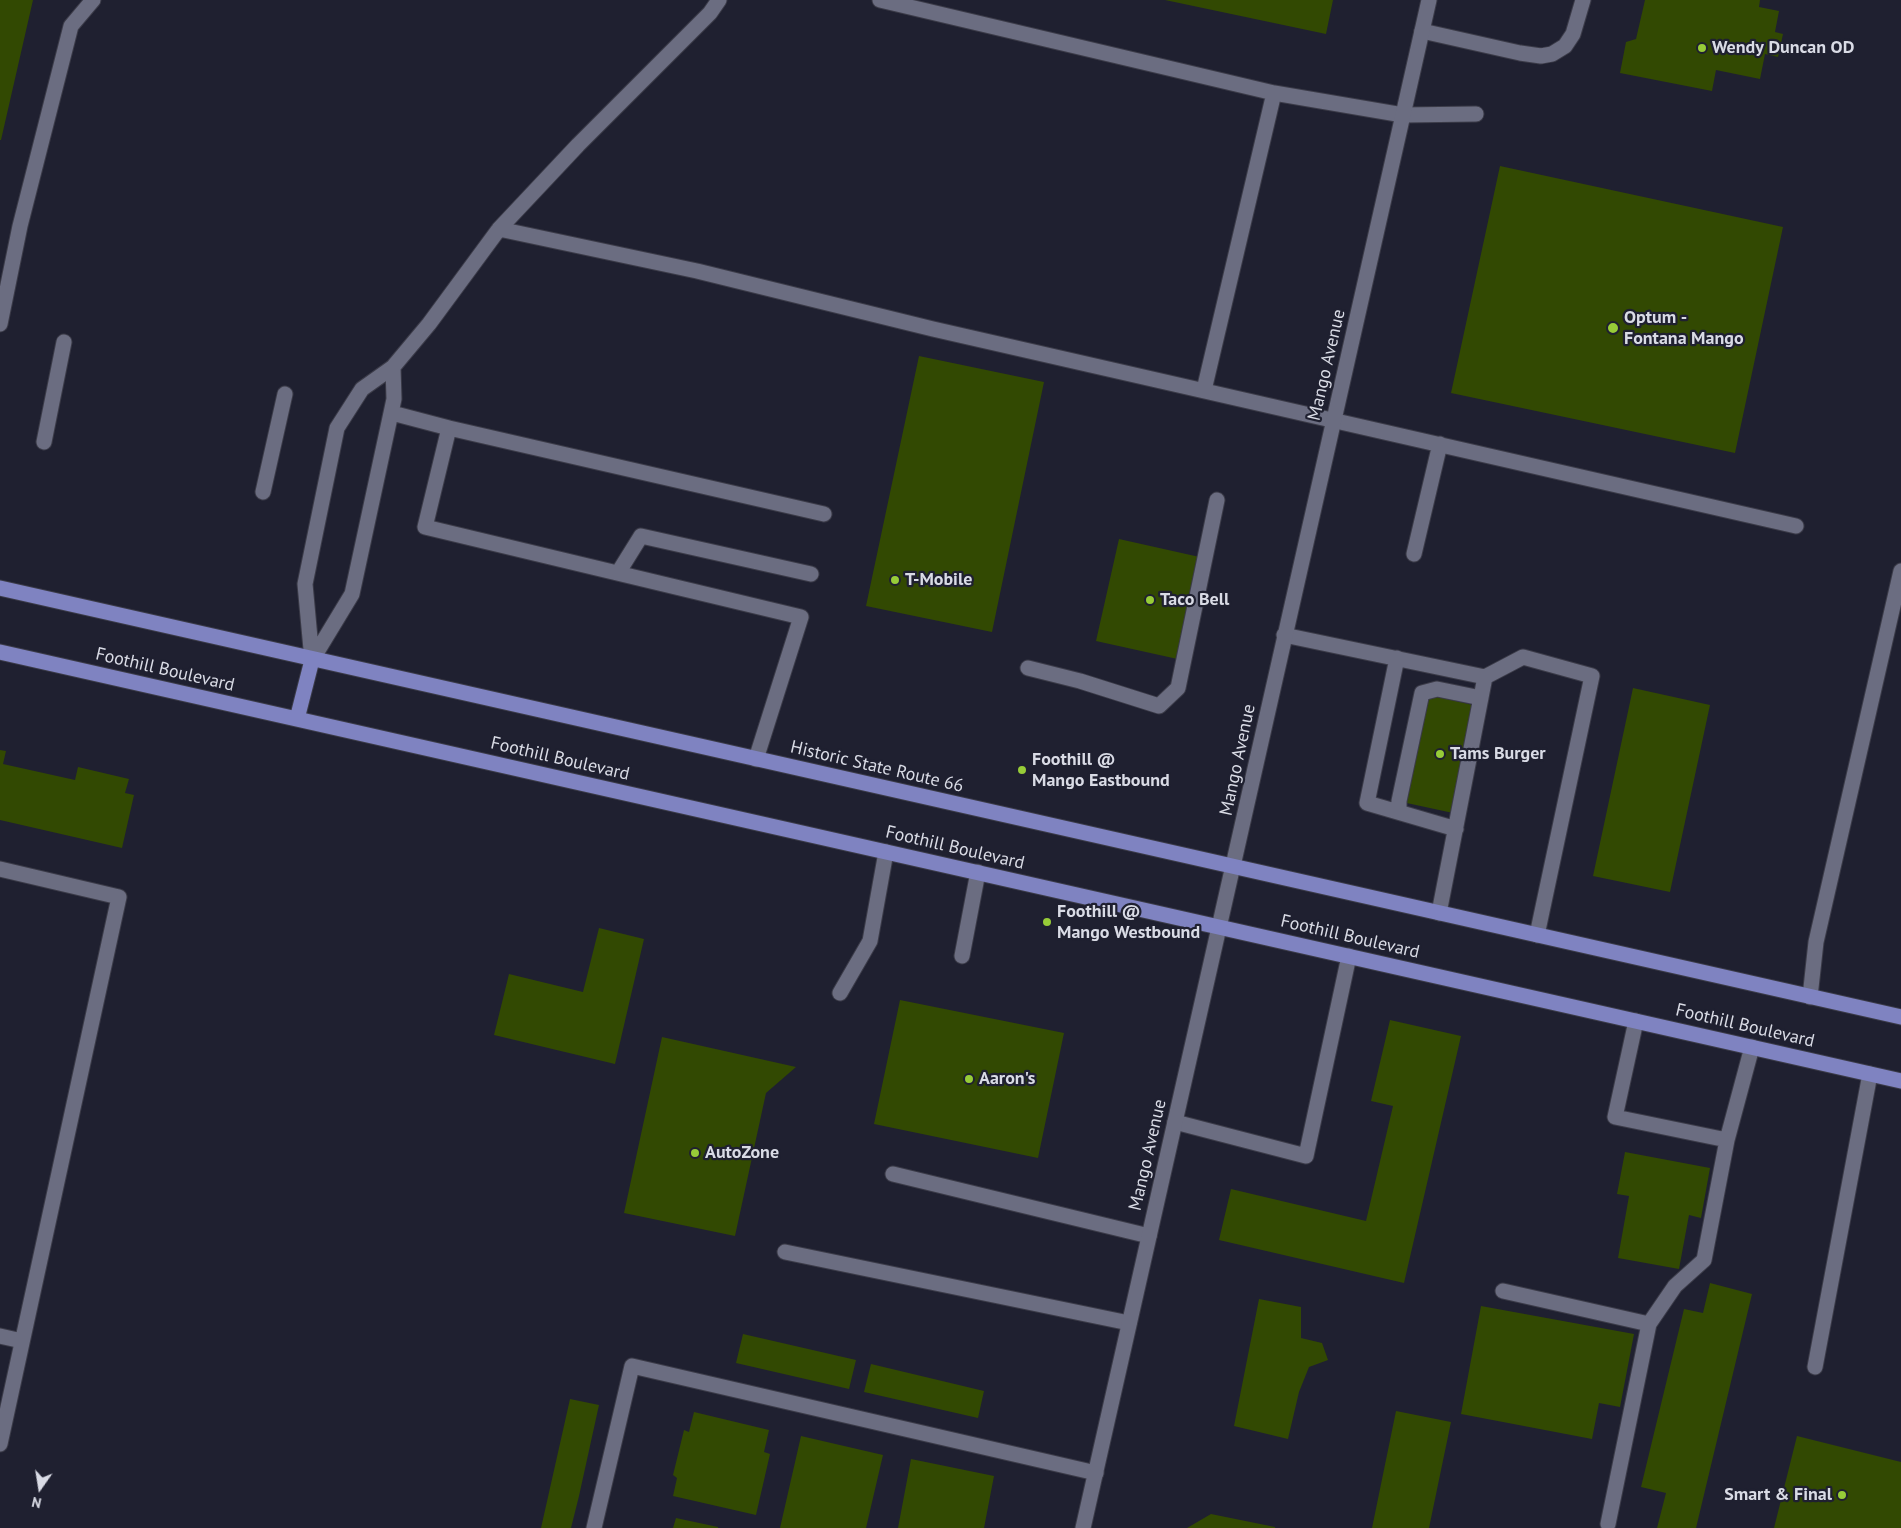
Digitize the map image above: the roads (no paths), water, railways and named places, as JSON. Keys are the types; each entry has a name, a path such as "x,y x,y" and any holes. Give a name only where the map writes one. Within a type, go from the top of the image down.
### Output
{"main road":[{"path":"0,588 312,660 297,719"},
{"name":"Foothill Boulevard","path":"0,652 1901,1081"},
{"name":"Historic State Route 66","path":"312,660 1234,867"},
{"path":"1234,867 1901,1017"}],"street":[{"path":"0,324 20,226 71,26 93,0"},
{"path":"312,660 305,584 337,428 362,389 393,367 429,324 499,229 578,145 710,13 719,0"},
{"path":"880,0 1274,93 1403,115 1476,114"},
{"name":"Mango Avenue","path":"1083,1528 1429,0"},
{"path":"1422,31 1520,53 1546,55 1564,46 1573,34 1583,0"},
{"path":"1204,390 1274,93"},
{"path":"499,229 697,271 933,329 1796,526"},
{"path":"44,442 64,342"},
{"path":"312,660 352,594 392,413 394,399 393,367"},
{"path":"263,492 285,394"},
{"path":"392,413 448,428 824,514"},
{"path":"448,428 425,527 802,617 756,759"},
{"path":"1414,554 1440,444"},
{"path":"1028,668 1080,681 1159,706 1178,688 1217,500"},
{"path":"618,573 641,536 811,574"},
{"path":"1810,996 1816,942 1901,571"},
{"path":"1284,635 1485,677 1523,657 1592,676 1537,935"},
{"path":"1397,658 1367,803 1456,828"},
{"path":"1439,913 1485,677"},
{"path":"1399,812 1399,801 1422,693 1437,689 1481,698"},
{"path":"840,993 870,941 886,852"},
{"path":"0,869 119,897 0,1444"},
{"path":"962,956 978,872"},
{"path":"1175,1122 1306,1156 1350,956"},
{"path":"1636,1021 1615,1117 1727,1140"},
{"path":"1608,1524 1649,1324 1675,1286 1704,1260 1727,1140 1752,1047"},
{"path":"1815,1367 1870,1074"},
{"path":"893,1174 1149,1236"},
{"path":"785,1252 1129,1323"},
{"path":"1503,1291 1649,1324"},
{"path":"0,1336 22,1341"},
{"path":"594,1528 632,1366 1096,1473"}],"place":[{"name":"Wendy Duncan OD","path":"1702,48"},
{"name":"Optum - Fontana Mango","path":"1613,328"},
{"name":"T-Mobile","path":"895,580"},
{"name":"Taco Bell","path":"1150,600"},
{"name":"Tams Burger","path":"1440,754"},
{"name":"Foothill @ Mango Eastbound","path":"1022,770"},
{"name":"Foothill @ Mango Westbound","path":"1047,922"},
{"name":"Aaron's","path":"969,1079"},
{"name":"AutoZone","path":"695,1153"},
{"name":"Smart & Final","path":"1842,1495"}]}
